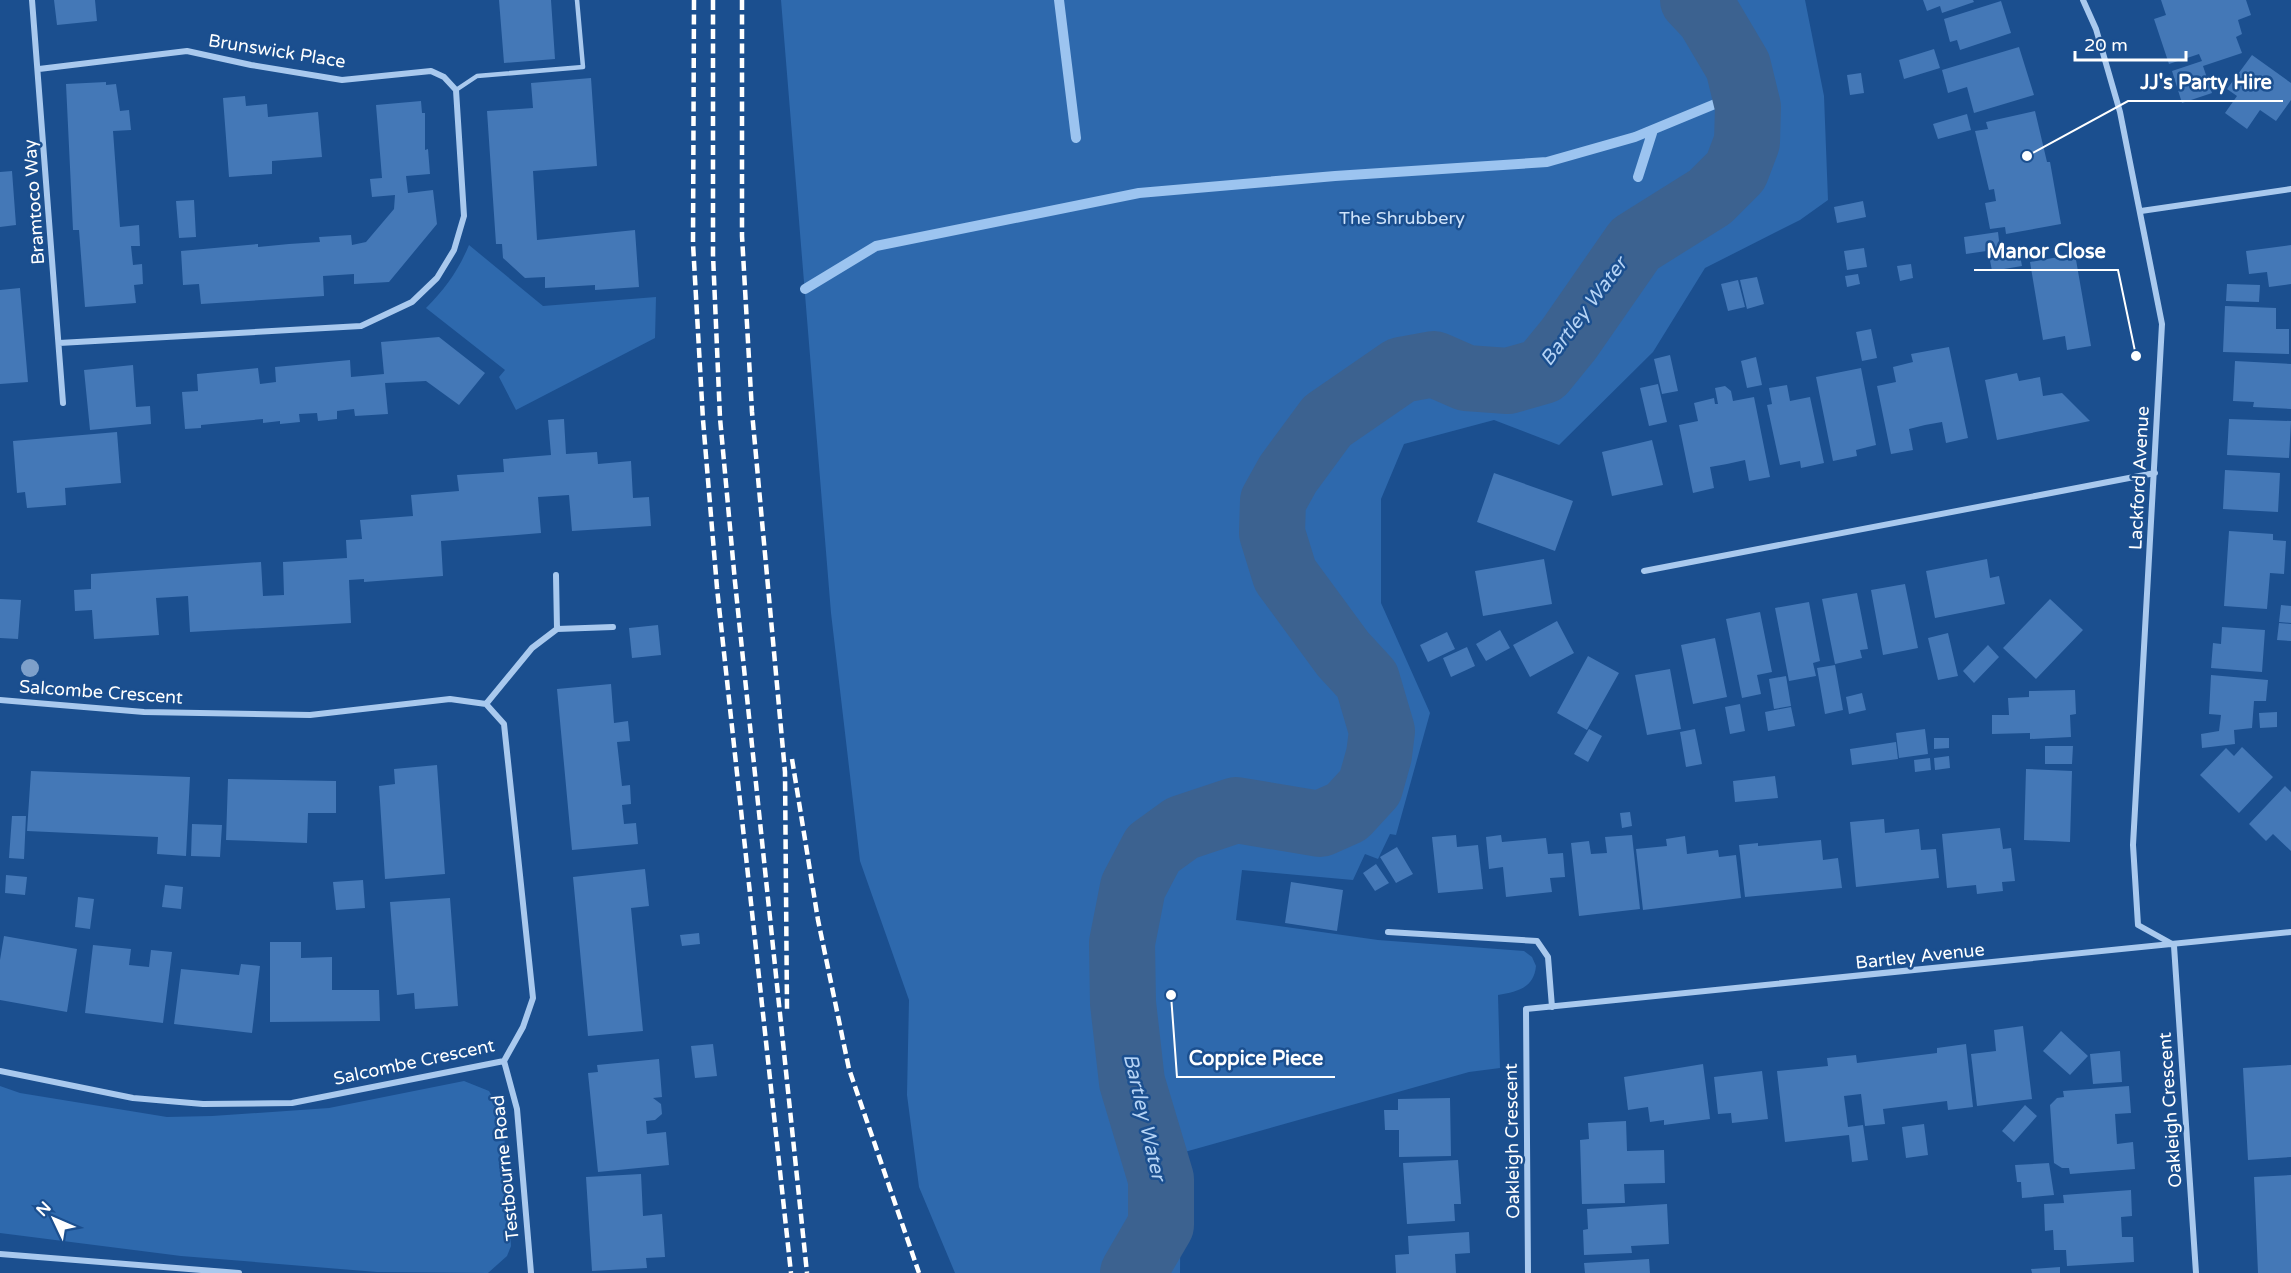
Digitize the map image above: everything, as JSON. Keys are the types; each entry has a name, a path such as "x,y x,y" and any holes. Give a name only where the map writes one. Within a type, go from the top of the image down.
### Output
{"street":[{"name":"Bramtoco Way","path":"32,0 63,403"},
{"name":"Lackford Avenue","path":"2084,0 2096,29 2120,112 2162,324 2133,845 2138,925 2174,945"},
{"name":"Brunswick Place","path":"39,69 187,51 251,65 342,80 431,71 444,77 456,90"},
{"path":"59,343 361,326 412,302 437,278 454,250 464,216 456,90"},
{"path":"2141,211 2291,189"},
{"path":"1644,571 2155,473"},
{"path":"556,574 557,629"},
{"path":"486,704 532,648 557,629 613,627"},
{"name":"Salcombe Crescent","path":"0,700 144,712 310,715 450,699 486,704 504,724 533,998 523,1027 504,1061 292,1103 203,1104 133,1098 0,1071"},
{"path":"1388,932 1537,941 1548,957 1552,1007"},
{"name":"Bartley Avenue","path":"1526,1010 2291,932"},
{"name":"Oakleigh Crescent","path":"2174,945 2196,1273"},
{"name":"Oakleigh Crescent","path":"1526,1010 1528,1273"},
{"name":"Testbourne Road","path":"504,1061 517,1109 531,1273"},
{"path":"0,1254 239,1273"}],"lane":[{"path":"456,90 477,76 583,67 577,0"}],"green space":[{"name":"The Shrubbery","path":"781,0 1805,0 1824,96 1828,200 1800,220 1705,268 1653,352 1559,445 1494,420 1404,444 1381,499 1381,603 1430,713 1396,835 1390,834 1378,859 1365,854 1353,880 1242,870 1236,920 1378,940 1524,951 1532,957 1536,966 1535,973 1528,984 1518,990 1498,995 1500,1068 1469,1072 1181,1153 1180,1273 955,1273 919,1187 907,1095 909,1000 860,861 831,613"},
{"path":"469,245 543,306 656,297 655,338 516,410 499,377 505,370 426,308 451,279"},
{"path":"464,1081 489,1091 503,1116 511,1246 507,1256 488,1273 377,1272 181,1256 0,1233 0,1086 20,1093 167,1117 329,1108"}],"building":[{"path":"54,0 95,0 97,21 57,25"},
{"path":"499,0 551,0 555,59 504,63"},
{"path":"1923,0 1973,0 1974,2 1942,13 1940,6 1927,11"},
{"path":"2161,0 2246,0 2251,15 2238,20 2242,34 2236,37 2242,53 2203,66 2212,93 2182,103 2172,71 2202,61 2199,54 2169,64 2154,19 2166,15"},
{"path":"2001,1 2011,33 1960,50 1957,40 1950,42 1944,19"},
{"path":"2019,47 2034,95 1974,113 1967,87 1948,93 1942,70"},
{"path":"1934,49 1940,68 1904,79 1899,60"},
{"path":"2252,55 2291,83 2291,100 2276,121 2260,110 2247,129 2225,113 2237,96 2227,89"},
{"path":"1861,73 1864,93 1850,95 1847,75"},
{"path":"591,78 597,166 533,171 537,240 635,230 639,287 595,290 595,285 545,288 545,277 525,278 503,258 502,244 496,244 487,111 533,108 531,83"},
{"path":"106,82 106,85 116,84 120,111 129,110 131,130 113,131 120,227 139,225 140,246 131,246 133,265 142,264 143,284 134,285 136,303 85,307 79,230 73,230 66,84"},
{"path":"245,96 246,106 267,104 268,117 318,112 322,157 272,161 272,174 229,177 223,98"},
{"path":"421,101 422,113 425,113 425,150 428,149 430,174 406,176 408,193 433,190 437,224 389,282 354,284 354,274 323,276 324,296 201,304 199,284 183,285 181,251 258,244 258,247 320,242 319,237 351,235 352,245 366,242 394,209 395,195 372,197 370,179 382,178 376,105"},
{"path":"2035,111 2047,162 2050,162 2061,224 2006,234 2005,227 1990,229 1985,203 1996,201 1994,189 1989,190 1975,131 1988,129 1986,122"},
{"path":"1967,114 1971,130 1938,139 1933,124"},
{"path":"12,171 16,225 0,227 0,172"},
{"path":"194,200 196,237 179,238 176,201"},
{"path":"1863,201 1866,217 1837,223 1834,207"},
{"path":"1998,232 2000,249 1966,254 1964,237"},
{"path":"2291,245 2291,284 2269,287 2267,272 2249,274 2246,251"},
{"path":"1864,248 1867,267 1847,270 1844,251"},
{"path":"2019,250 2022,266 1992,271 1989,255"},
{"path":"2075,254 2091,346 2067,350 2065,336 2043,340 2030,262"},
{"path":"1911,264 1913,278 1900,281 1897,266"},
{"path":"1858,274 1860,284 1847,287 1845,276"},
{"path":"1757,277 1764,304 1747,309 1740,280"},
{"path":"1738,280 1745,307 1728,311 1721,284"},
{"path":"2227,284 2260,285 2259,302 2226,301"},
{"path":"20,288 28,382 0,384 0,290"},
{"path":"2225,306 2276,308 2276,329 2289,329 2289,354 2223,352"},
{"path":"1871,329 1877,358 1862,361 1856,332"},
{"path":"439,337 485,373 459,405 426,381 385,383 388,414 355,416 354,409 337,411 337,419 318,421 317,413 299,414 300,422 263,423 263,419 201,425 201,428 185,429 182,392 198,391 197,374 258,368 260,384 276,382 275,367 350,360 351,377 384,374 381,342"},
{"path":"1949,347 1968,438 1946,443 1942,422 1925,425 1909,429 1913,450 1891,454 1877,386 1896,382 1893,367 1913,362 1911,354"},
{"path":"1670,355 1678,391 1662,394 1654,359"},
{"path":"1756,357 1762,385 1747,388 1741,361"},
{"path":"2235,361 2291,364 2291,409 2253,407 2254,402 2233,401"},
{"path":"133,365 136,407 150,406 151,424 90,430 84,370"},
{"path":"1861,368 1876,445 1856,450 1857,456 1833,461 1816,377"},
{"path":"2017,373 2019,381 2040,377 2043,396 2062,393 2090,421 1997,440 1985,380"},
{"path":"1658,384 1667,422 1649,426 1640,388"},
{"path":"1787,385 1790,401 1810,397 1824,463 1801,468 1800,461 1780,465 1767,405 1772,404 1769,388"},
{"path":"1725,386 1731,391 1733,401 1754,397 1770,477 1749,481 1745,460 1710,467 1714,488 1693,493 1679,425 1698,421 1694,403 1714,398 1715,404 1718,404 1715,388"},
{"path":"564,419 566,454 597,452 598,464 631,461 633,498 649,497 651,526 572,531 569,495 538,497 541,533 441,541 443,576 364,582 364,579 349,580 351,623 190,632 188,596 156,598 159,635 94,639 92,610 75,611 74,590 91,589 91,574 261,562 263,596 284,595 283,562 347,558 346,540 362,539 360,520 413,516 411,495 459,491 457,475 504,472 503,459 551,455 548,420"},
{"path":"2229,419 2291,421 2289,458 2227,455"},
{"path":"117,432 121,483 65,488 66,505 27,508 25,492 17,493 13,441"},
{"path":"1652,440 1663,485 1612,496 1602,452"},
{"path":"2225,470 2280,473 2278,512 2223,509"},
{"path":"1494,473 1573,501 1555,551 1477,522"},
{"path":"2229,531 2273,534 2273,540 2286,541 2284,574 2270,573 2267,609 2224,606"},
{"path":"1544,559 1552,604 1483,616 1475,571"},
{"path":"1987,559 1990,578 1999,576 2005,604 1935,618 1926,571"},
{"path":"1905,584 1918,648 1883,655 1871,590"},
{"path":"1857,593 1868,649 1860,650 1862,658 1835,664 1822,599"},
{"path":"0,599 21,600 18,639 0,638"},
{"path":"2050,599 2083,630 2036,679 2003,648"},
{"path":"1809,602 1820,661 1813,663 1816,676 1789,681 1775,608"},
{"path":"2281,605 2291,606 2291,623 2279,622"},
{"path":"1760,612 1772,672 1757,675 1761,694 1742,698 1726,619"},
{"path":"1557,621 1574,653 1530,677 1513,645"},
{"path":"2279,623 2291,624 2291,641 2277,640"},
{"path":"658,625 661,655 632,658 629,628"},
{"path":"2222,627 2265,630 2262,672 2211,668 2213,643 2221,644"},
{"path":"1500,630 1510,648 1486,661 1476,644"},
{"path":"1447,632 1455,649 1428,662 1420,645"},
{"path":"1948,633 1958,676 1938,680 1928,638"},
{"path":"1715,638 1727,697 1693,704 1681,645"},
{"path":"1988,645 1999,657 1974,683 1963,671"},
{"path":"1467,647 1475,666 1451,677 1443,658"},
{"path":"1588,656 1619,673 1587,730 1557,713"},
{"path":"1835,665 1843,710 1825,714 1817,668"},
{"path":"1670,669 1681,729 1647,735 1635,675"},
{"path":"2211,675 2268,680 2266,701 2254,701 2252,728 2234,730 2235,744 2202,748 2201,734 2219,731 2221,715 2209,714"},
{"path":"1786,676 1791,706 1774,709 1769,679"},
{"path":"611,684 614,723 628,721 630,741 617,742 622,786 630,785 631,804 622,805 624,824 636,823 638,844 572,850 557,689"},
{"path":"2075,690 2076,714 2070,715 2071,737 2030,739 2030,733 1992,734 1992,715 2009,715 2008,698 2029,697 2029,691"},
{"path":"1862,693 1866,710 1849,714 1846,697"},
{"path":"1740,704 1745,731 1730,734 1725,707"},
{"path":"1791,707 1795,726 1768,731 1765,712"},
{"path":"2277,712 2277,727 2260,728 2259,713"},
{"path":"1589,729 1602,736 1588,762 1574,754"},
{"path":"1695,729 1702,764 1686,767 1680,732"},
{"path":"1925,729 1928,754 1899,758 1896,733"},
{"path":"1934,738 1949,738 1949,748 1934,749"},
{"path":"1896,742 1898,759 1852,765 1850,749"},
{"path":"2045,746 2073,746 2072,764 2045,764"},
{"path":"2242,747 2273,777 2239,813 2200,775 2226,748 2234,756"},
{"path":"1949,756 1950,768 1935,770 1934,758"},
{"path":"1930,758 1931,770 1915,772 1914,760"},
{"path":"437,765 445,874 385,879 379,786 395,784 394,769"},
{"path":"2026,769 2072,771 2070,842 2024,840"},
{"path":"31,771 190,777 186,856 157,854 158,837 27,831"},
{"path":"1775,776 1778,798 1735,802 1733,781"},
{"path":"228,779 336,781 336,813 308,813 307,843 226,840"},
{"path":"2285,786 2291,792 2291,851 2273,834 2266,841 2249,824"},
{"path":"1630,812 1632,826 1622,828 1620,813"},
{"path":"12,816 26,816 24,859 9,858"},
{"path":"1884,819 1885,833 1919,829 1921,850 1936,849 1939,878 1856,887 1850,822"},
{"path":"192,824 222,825 220,857 191,856"},
{"path":"2000,828 2003,849 2011,848 2015,881 2002,882 2003,891 1977,894 1976,885 1947,888 1942,834"},
{"path":"1456,835 1457,847 1478,845 1483,889 1438,893 1432,837"},
{"path":"1501,835 1502,842 1546,838 1548,854 1563,853 1565,877 1550,878 1552,892 1506,897 1503,867 1489,869 1486,837"},
{"path":"1632,835 1640,909 1579,916 1571,843 1589,841 1591,854 1607,853 1605,837"},
{"path":"1685,836 1687,854 1718,850 1719,857 1736,855 1741,898 1643,910 1636,849 1667,846 1666,839"},
{"path":"1821,840 1823,860 1838,858 1842,888 1745,897 1739,845 1758,843 1758,846"},
{"path":"1397,847 1413,874 1396,883 1380,857"},
{"path":"1376,864 1389,883 1375,891 1363,873"},
{"path":"645,869 649,906 631,908 643,1031 588,1036 573,877"},
{"path":"6,875 27,877 25,895 5,893"},
{"path":"363,880 365,908 336,910 333,882"},
{"path":"1291,882 1343,890 1337,931 1285,923"},
{"path":"165,885 183,887 181,909 162,907"},
{"path":"78,897 94,899 90,929 75,927"},
{"path":"450,898 458,1006 415,1009 414,993 397,995 390,902"},
{"path":"699,933 700,944 682,946 680,935"},
{"path":"4,936 77,949 67,1012 0,1000 0,960"},
{"path":"270,942 301,942 301,958 332,957 332,990 379,990 380,1021 270,1022"},
{"path":"93,945 131,949 129,965 149,967 151,950 172,952 163,1023 85,1013"},
{"path":"241,964 260,966 252,1033 174,1024 181,969 239,975"},
{"path":"2023,1026 2032,1099 1977,1106 1971,1054 1996,1051 1994,1030"},
{"path":"2061,1031 2088,1056 2070,1075 2043,1051"},
{"path":"713,1044 717,1076 695,1078 691,1046"},
{"path":"1966,1044 1973,1107 1948,1110 1947,1101 1883,1109 1885,1124 1865,1126 1861,1094 1844,1096 1848,1127 1863,1125 1868,1160 1852,1162 1849,1135 1785,1142 1777,1071 1828,1066 1827,1058 1856,1055 1857,1063 1937,1053 1937,1048"},
{"path":"2120,1051 2122,1082 2093,1084 2090,1054"},
{"path":"659,1059 662,1097 653,1098 661,1104 662,1114 655,1120 646,1121 647,1134 666,1132 669,1165 598,1172 588,1073 598,1072 597,1065"},
{"path":"1703,1064 1710,1119 1664,1125 1664,1120 1650,1122 1648,1107 1628,1110 1624,1077"},
{"path":"2291,1065 2291,1157 2248,1160 2243,1068"},
{"path":"1762,1071 1768,1119 1732,1123 1731,1113 1718,1114 1714,1077"},
{"path":"2129,1086 2131,1113 2115,1114 2117,1144 2133,1142 2135,1169 2070,1174 2069,1168 2062,1168 2054,1163 2050,1105 2057,1098 2064,1097 2063,1091"},
{"path":"1450,1098 1451,1156 1399,1157 1399,1130 1385,1130 1384,1110 1398,1110 1398,1099"},
{"path":"2025,1105 2037,1116 2014,1142 2002,1131"},
{"path":"1626,1121 1627,1151 1664,1150 1665,1183 1624,1184 1625,1203 1582,1204 1580,1140 1589,1139 1588,1123"},
{"path":"1924,1124 1928,1155 1906,1158 1902,1127"},
{"path":"1458,1160 1461,1204 1454,1204 1455,1221 1407,1224 1403,1163"},
{"path":"2049,1163 2054,1195 2022,1198 2021,1182 2017,1182 2015,1165"},
{"path":"641,1174 643,1216 662,1214 665,1257 646,1258 647,1268 592,1271 586,1177"},
{"path":"2291,1175 2291,1273 2258,1273 2254,1177"},
{"path":"2131,1190 2132,1216 2121,1217 2122,1237 2133,1237 2134,1262 2067,1266 2066,1250 2054,1250 2053,1230 2045,1231 2044,1204 2064,1203 2063,1195"},
{"path":"1667,1204 1669,1244 1631,1246 1632,1253 1584,1255 1583,1230 1588,1229 1587,1209"},
{"path":"1469,1232 1470,1253 1455,1254 1456,1273 1396,1273 1395,1255 1409,1254 1408,1236"},
{"path":"1649,1259 1650,1273 1585,1273 1584,1263"},
{"path":"2060,1267 2060,1273 2032,1273 2031,1269"}],"waterway":[{"path":"1059,0 1076,138"},
{"name":"Bartley Water","path":"1133,1273 1161,1225 1161,1179 1132,1082 1123,1003 1122,943 1133,887 1153,849 1182,828 1236,810 1320,824 1347,812 1370,787 1379,755 1382,731 1367,680 1343,654 1285,575 1272,533 1273,501 1288,474 1327,421 1401,370 1434,364 1466,378 1508,381 1543,371 1569,339 1635,244 1710,197 1736,171 1747,142 1748,107 1738,66 1709,17 1693,0"},
{"path":"805,289 876,246 1139,193 1335,176 1547,162 1635,137 1744,92"},
{"path":"1638,177 1653,130"}],"railway":[{"path":"694,0 693,244 703,420 717,588 791,1273"},
{"path":"713,0 713,255 720,418 807,1273"},
{"path":"742,0 742,236 752,412 785,772 787,1009"},
{"path":"792,759 818,920 849,1069 919,1273"}],"place":[{"name":"JJ's Party Hire","path":"2027,156"},
{"name":"Manor Close","path":"2136,356"},
{"name":"Coppice Piece","path":"1171,995"}]}
